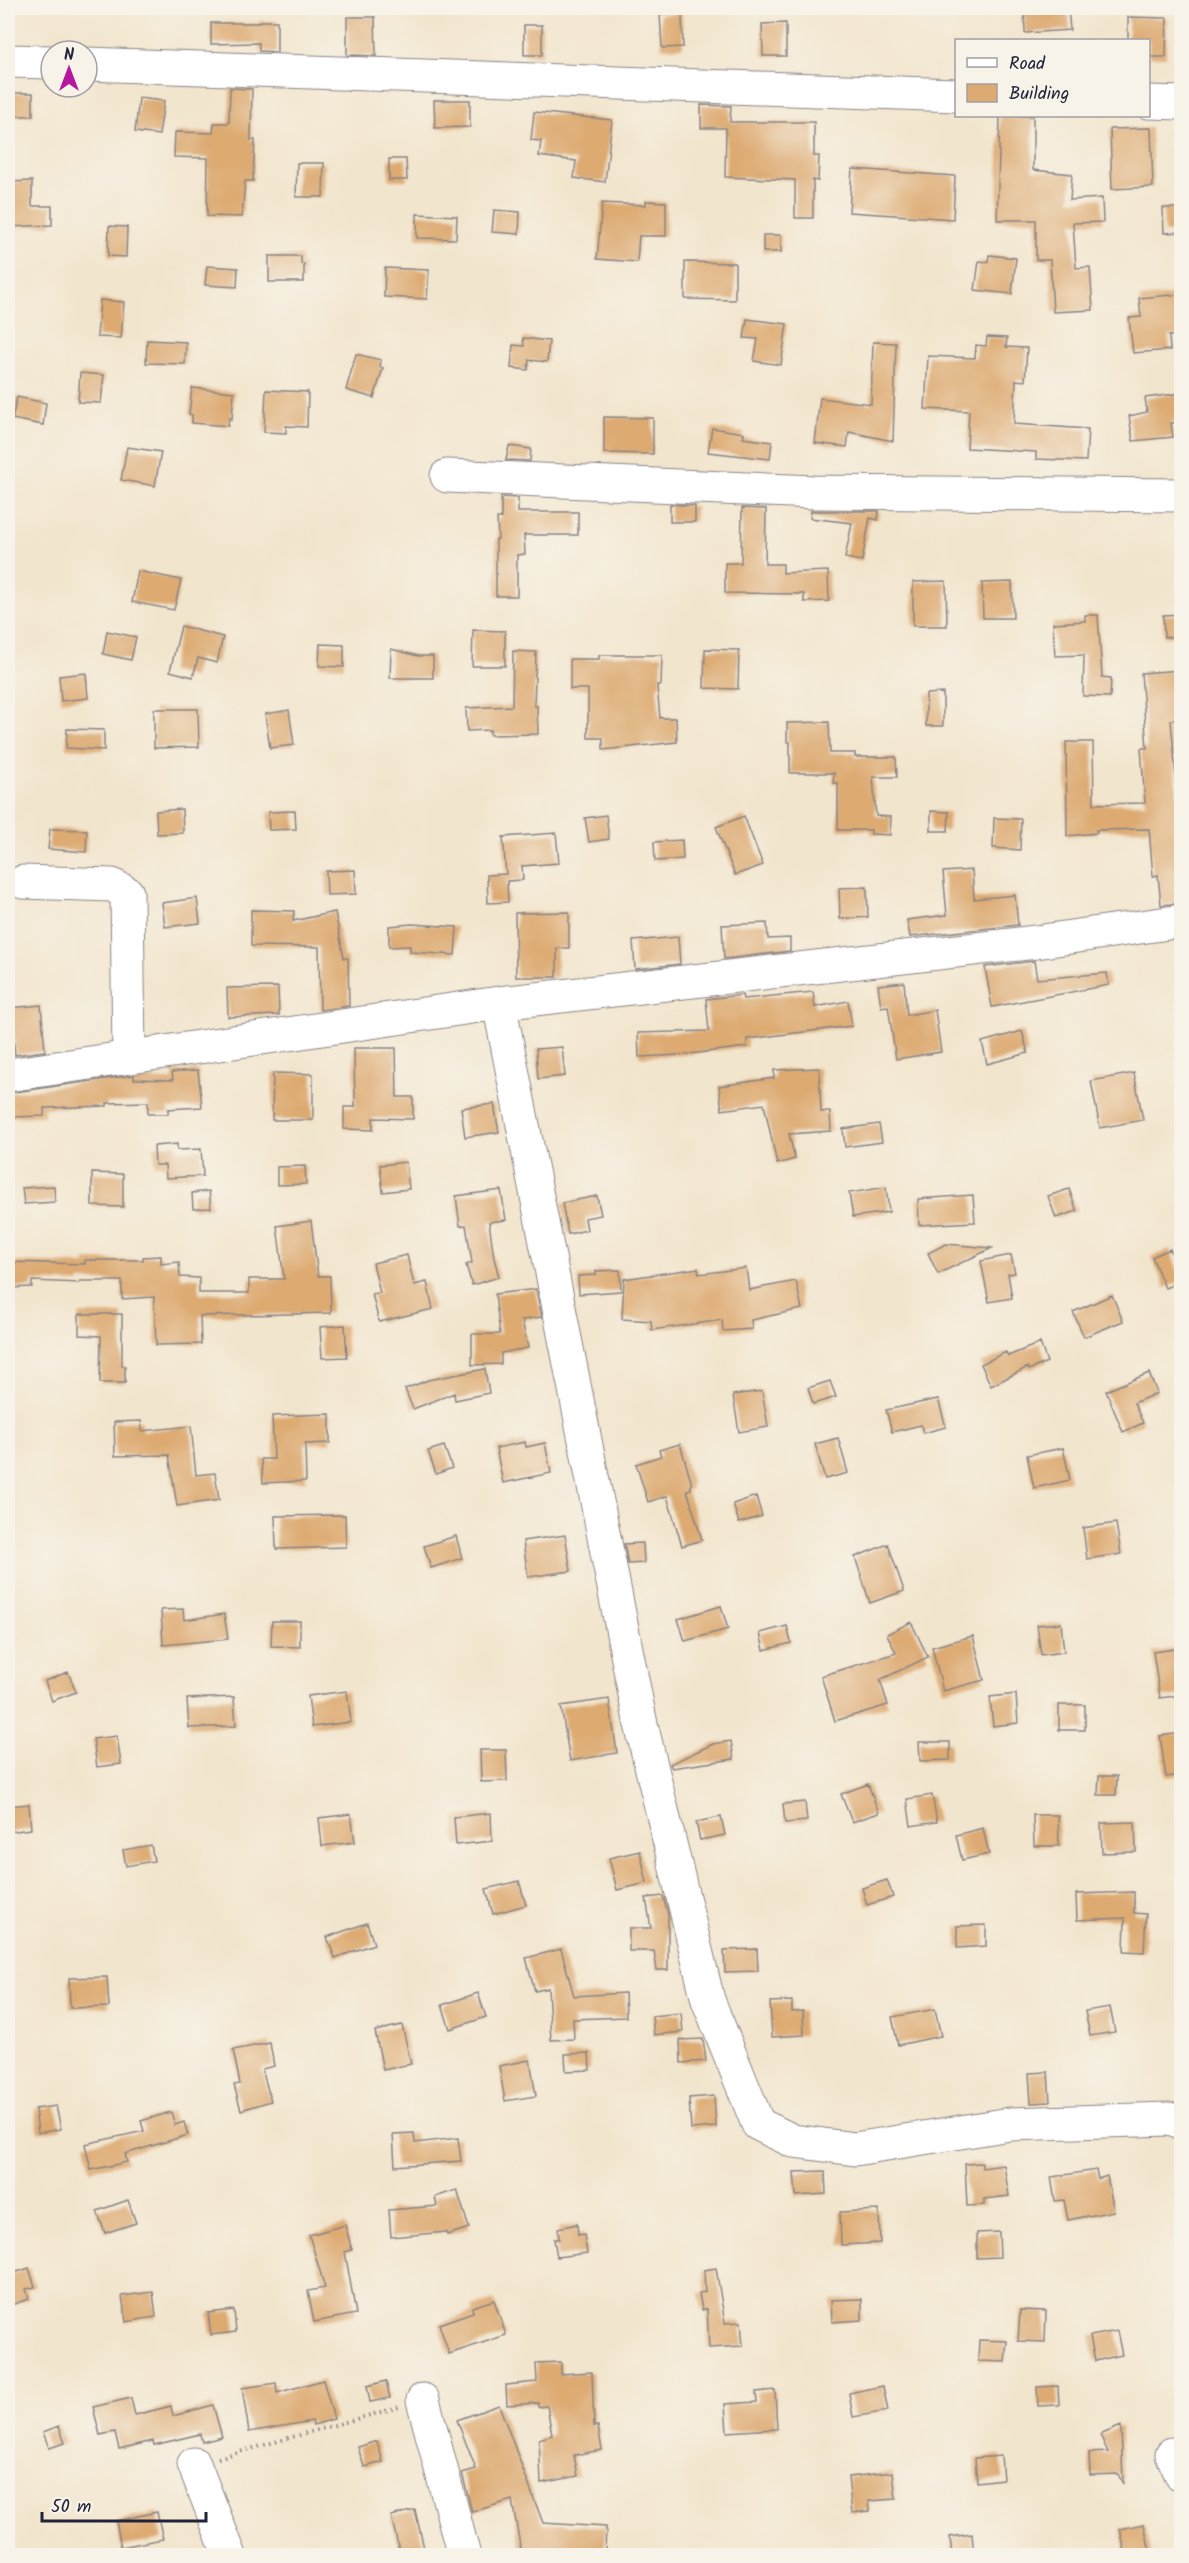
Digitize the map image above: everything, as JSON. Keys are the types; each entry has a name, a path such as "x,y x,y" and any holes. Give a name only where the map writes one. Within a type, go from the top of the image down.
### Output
{"street":[{"path":"8,61 39,62"},
{"path":"99,64 955,95"},
{"path":"1150,102 1182,104"},
{"path":"447,476 814,492 1182,495"},
{"path":"23,882 112,885 126,893 129,1057"},
{"path":"8,1075 499,1003 1036,942 1182,921"},
{"path":"499,1003 640,1720 708,2000 758,2124 793,2141 855,2149 1010,2124 1169,2119 1182,2123"},
{"path":"423,2400 464,2556"},
{"path":"194,2464 230,2556"}],"path":[{"path":"194,2464 423,2400"}],"building":[{"path":"1024,8 1068,8 1070,30 1025,33"},
{"path":"682,13 683,47 662,48 660,14"},
{"path":"347,17 375,17 376,56 347,55"},
{"path":"1128,17 1167,18 1166,57 1150,57 1150,39 1128,39"},
{"path":"259,21 277,21 277,52 259,51 259,43 211,44 211,23 259,23"},
{"path":"786,23 786,56 763,56 762,24"},
{"path":"524,25 542,25 542,55 524,55"},
{"path":"230,88 252,89 251,140 255,140 253,181 245,181 242,217 207,216 208,158 174,157 175,132 213,133 214,123 229,123"},
{"path":"12,93 33,93 33,116 12,116"},
{"path":"139,98 164,101 159,135 135,132"},
{"path":"434,100 470,100 470,127 435,128"},
{"path":"701,105 731,106 730,122 814,122 814,156 819,156 818,181 813,180 813,218 795,218 795,180 725,177 726,128 701,128"},
{"path":"534,112 612,120 605,182 574,178 576,161 539,156 541,141 531,140"},
{"path":"1000,117 1033,117 1033,170 1072,174 1070,200 1102,198 1103,222 1073,223 1076,268 1090,267 1093,310 1053,312 1050,260 1036,260 1036,220 997,220"},
{"path":"1151,128 1153,187 1112,189 1110,129"},
{"path":"389,159 406,159 407,180 389,180"},
{"path":"297,163 324,163 323,197 296,197"},
{"path":"852,169 955,176 953,219 849,212"},
{"path":"32,181 32,206 52,206 52,225 8,227 8,182"},
{"path":"646,201 666,202 666,236 639,236 637,262 597,259 602,203 646,205"},
{"path":"1163,208 1182,208 1182,232 1164,233"},
{"path":"494,210 520,212 519,234 492,232"},
{"path":"417,214 457,216 456,239 417,238"},
{"path":"109,226 127,227 126,257 108,256"},
{"path":"763,235 781,235 781,252 763,252"},
{"path":"989,255 1016,258 1012,294 975,290 979,261 988,262"},
{"path":"269,256 301,256 301,264 304,264 304,282 269,282"},
{"path":"685,262 735,263 735,300 685,299"},
{"path":"207,266 238,268 237,287 205,285"},
{"path":"385,268 429,270 427,299 384,297"},
{"path":"1182,294 1182,335 1169,336 1170,350 1133,353 1129,318 1141,317 1139,298"},
{"path":"100,300 124,302 121,338 97,337"},
{"path":"747,319 787,324 781,365 754,361 758,339 744,338"},
{"path":"987,337 1007,338 1006,347 1027,348 1025,381 1016,380 1014,424 1088,429 1086,461 1036,459 1036,452 967,448 969,411 925,409 928,356 975,358 976,345 986,346"},
{"path":"523,338 549,341 547,362 529,360 528,370 511,368 513,345 524,346"},
{"path":"147,340 186,342 185,364 146,363"},
{"path":"873,342 896,343 893,441 849,432 847,447 815,443 820,398 871,404"},
{"path":"356,354 381,360 380,367 383,368 374,398 346,390"},
{"path":"80,373 104,375 101,403 78,402"},
{"path":"192,388 234,392 232,419 229,418 228,426 192,423 192,415 189,414"},
{"path":"266,390 308,392 307,427 286,426 286,433 264,432"},
{"path":"1182,393 1182,422 1171,423 1173,437 1133,441 1129,416 1147,412 1145,398"},
{"path":"17,397 46,403 43,425 12,419"},
{"path":"604,417 653,418 653,454 604,453"},
{"path":"712,428 744,433 743,438 772,442 770,459 708,452"},
{"path":"509,446 531,449 530,461 506,460"},
{"path":"127,447 161,452 155,486 121,480"},
{"path":"501,497 518,498 518,512 578,512 578,535 524,535 525,554 517,555 517,596 496,596 497,518 501,518"},
{"path":"670,504 695,506 695,522 670,522"},
{"path":"742,508 766,509 765,564 783,564 783,573 828,571 829,601 804,602 804,594 725,593 725,563 741,563"},
{"path":"811,511 879,511 878,520 870,518 862,561 845,558 852,523 810,518"},
{"path":"138,571 181,580 174,610 132,602"},
{"path":"946,581 947,626 913,626 913,582"},
{"path":"1012,582 1013,618 983,618 982,583"},
{"path":"1182,614 1182,637 1164,637 1163,615"},
{"path":"1085,615 1098,615 1102,677 1111,678 1110,697 1083,696 1084,655 1055,656 1053,623 1085,621"},
{"path":"181,626 223,637 217,663 198,658 193,677 170,671"},
{"path":"473,630 505,631 505,666 472,666"},
{"path":"107,631 136,637 131,660 103,654"},
{"path":"320,644 344,645 344,667 319,666"},
{"path":"391,649 418,656 433,656 433,678 390,678"},
{"path":"705,649 739,650 738,689 704,688"},
{"path":"513,651 536,652 534,706 537,706 538,734 490,735 490,730 467,731 466,708 512,706"},
{"path":"599,655 662,655 661,685 657,685 660,718 676,718 677,742 603,750 603,738 588,738 588,689 570,689 570,659 599,659"},
{"path":"1182,670 1182,719 1171,720 1182,844 1182,903 1161,905 1158,875 1153,876 1149,829 1096,830 1097,833 1067,836 1066,742 1093,742 1094,804 1145,803 1141,748 1147,748 1141,673"},
{"path":"86,673 88,698 61,701 59,676"},
{"path":"943,693 943,726 926,726 926,694"},
{"path":"154,709 198,709 199,747 154,748"},
{"path":"289,710 294,745 270,748 265,714"},
{"path":"829,722 830,753 855,753 855,757 896,757 897,777 873,777 876,816 891,817 890,835 871,834 871,830 838,830 838,783 833,783 834,773 790,773 790,742 787,742 787,723"},
{"path":"67,729 104,730 104,750 66,748"},
{"path":"182,809 183,833 157,834 156,811"},
{"path":"295,811 296,829 269,830 268,812"},
{"path":"931,811 949,812 948,831 931,831"},
{"path":"606,815 609,839 589,842 585,818"},
{"path":"744,816 763,865 735,875 716,827"},
{"path":"994,818 1021,819 1020,850 993,848"},
{"path":"50,829 87,830 86,852 48,849"},
{"path":"556,833 559,863 522,866 523,880 507,881 508,902 488,903 487,875 506,874 503,837"},
{"path":"682,840 683,859 655,861 654,842"},
{"path":"355,870 356,894 327,895 326,871"},
{"path":"972,870 974,899 1015,895 1018,925 910,937 907,920 947,915 943,872"},
{"path":"867,887 868,917 840,919 839,888"},
{"path":"197,898 200,923 165,927 162,903"},
{"path":"251,910 294,911 293,921 335,912 344,958 348,958 349,1006 320,1010 319,947 251,946"},
{"path":"569,912 569,948 557,948 557,977 516,977 515,913"},
{"path":"767,923 768,939 790,938 790,951 724,959 722,925"},
{"path":"412,924 457,927 455,955 410,952 410,946 389,947 389,926"},
{"path":"678,937 680,964 635,969 633,941"},
{"path":"1034,961 1037,979 1107,973 1109,985 992,1007 985,967"},
{"path":"904,982 907,1015 935,1010 941,1052 896,1059 888,1006 881,1007 878,985"},
{"path":"278,987 279,1015 228,1017 227,988"},
{"path":"813,992 815,1007 848,1001 852,1026 747,1039 747,1047 681,1055 639,1057 638,1033 709,1031 706,999 742,995 743,999"},
{"path":"41,1005 45,1051 15,1055 10,1008"},
{"path":"1022,1031 1028,1053 987,1064 982,1042"},
{"path":"562,1047 565,1076 538,1079 536,1049"},
{"path":"354,1048 396,1048 397,1097 413,1097 413,1119 373,1118 373,1130 344,1129 344,1107 355,1107"},
{"path":"819,1068 821,1112 830,1112 831,1131 789,1134 795,1159 777,1164 764,1104 722,1110 719,1086 774,1078 774,1070"},
{"path":"198,1070 202,1107 168,1109 168,1114 148,1114 148,1102 107,1103 107,1106 44,1108 44,1116 8,1117 8,1093 134,1075 134,1079 173,1080 172,1072"},
{"path":"273,1073 313,1074 313,1120 272,1120"},
{"path":"1134,1073 1143,1120 1100,1128 1091,1081"},
{"path":"494,1104 499,1132 465,1137 461,1108"},
{"path":"879,1124 882,1142 845,1147 843,1129"},
{"path":"177,1144 177,1150 201,1149 203,1176 166,1178 165,1165 155,1165 154,1146"},
{"path":"406,1162 409,1189 383,1192 380,1165"},
{"path":"305,1166 306,1184 277,1185 277,1167"},
{"path":"92,1173 123,1174 123,1207 92,1206"},
{"path":"54,1186 55,1202 24,1204 22,1188"},
{"path":"886,1187 889,1212 853,1217 849,1193"},
{"path":"1069,1189 1077,1211 1056,1218 1048,1196"},
{"path":"501,1190 506,1220 489,1222 499,1277 472,1285 466,1265 472,1263 466,1225 460,1226 456,1196"},
{"path":"209,1191 211,1208 193,1209 192,1193"},
{"path":"973,1195 975,1222 919,1225 918,1199"},
{"path":"597,1196 601,1215 585,1218 587,1230 568,1234 562,1203"},
{"path":"311,1221 318,1276 330,1276 331,1313 200,1316 201,1344 156,1345 154,1297 122,1299 122,1281 80,1281 80,1283 32,1281 32,1287 8,1288 8,1262 85,1264 85,1260 143,1260 143,1257 161,1256 161,1264 179,1262 180,1277 199,1278 199,1293 249,1293 249,1279 284,1279 277,1226"},
{"path":"946,1244 992,1248 938,1274 928,1253"},
{"path":"1170,1249 1182,1281 1165,1288 1152,1257"},
{"path":"407,1255 414,1285 427,1282 433,1309 379,1322 372,1294 380,1293 373,1263"},
{"path":"1011,1255 1015,1273 1008,1274 1012,1298 989,1302 981,1261"},
{"path":"698,1268 699,1274 746,1268 749,1290 796,1281 802,1309 751,1320 752,1329 723,1331 722,1320 652,1330 651,1321 622,1319 624,1279"},
{"path":"620,1270 621,1291 579,1294 578,1276 596,1275 596,1271"},
{"path":"536,1289 542,1317 522,1320 528,1348 501,1353 501,1364 472,1365 472,1334 500,1334 495,1294"},
{"path":"1112,1295 1123,1321 1084,1337 1073,1312"},
{"path":"79,1314 122,1314 122,1366 125,1366 125,1383 100,1383 101,1336 79,1335"},
{"path":"345,1325 347,1357 322,1358 320,1327"},
{"path":"1040,1343 1047,1362 1029,1370 1028,1367 991,1386 981,1364 1006,1352 1008,1356"},
{"path":"485,1369 489,1393 455,1400 454,1393 413,1409 405,1389 428,1380"},
{"path":"1149,1373 1157,1393 1134,1403 1143,1423 1123,1432 1106,1391"},
{"path":"830,1381 836,1397 813,1404 808,1388"},
{"path":"762,1391 768,1427 739,1432 733,1395"},
{"path":"938,1399 946,1427 923,1433 921,1425 892,1432 886,1410"},
{"path":"330,1414 330,1443 305,1444 306,1481 263,1483 261,1459 274,1459 272,1416"},
{"path":"141,1421 142,1431 191,1426 196,1475 215,1473 219,1500 177,1506 169,1455 115,1456 114,1422"},
{"path":"838,1438 848,1473 825,1479 815,1444"},
{"path":"525,1442 526,1447 545,1443 551,1473 503,1483 496,1448"},
{"path":"680,1444 691,1481 691,1489 687,1490 702,1540 682,1546 667,1496 648,1502 636,1464 661,1456 659,1450"},
{"path":"444,1446 452,1468 436,1474 428,1451"},
{"path":"1063,1448 1070,1480 1034,1488 1027,1455"},
{"path":"756,1496 762,1516 739,1523 733,1504"},
{"path":"345,1515 346,1547 276,1549 275,1516"},
{"path":"1116,1523 1121,1554 1087,1559 1083,1528"},
{"path":"565,1535 571,1571 528,1577 523,1541"},
{"path":"456,1536 462,1558 431,1568 424,1546"},
{"path":"643,1543 644,1563 628,1564 624,1544"},
{"path":"888,1544 904,1591 870,1603 855,1557"},
{"path":"721,1606 728,1629 685,1641 678,1619"},
{"path":"183,1609 184,1620 224,1614 228,1639 163,1645 161,1610"},
{"path":"272,1621 300,1621 300,1647 271,1646"},
{"path":"911,1622 928,1657 880,1680 888,1705 835,1721 821,1676 896,1653 887,1634"},
{"path":"1061,1623 1064,1652 1041,1655 1037,1625"},
{"path":"787,1626 791,1643 764,1650 760,1633"},
{"path":"973,1636 984,1680 943,1691 932,1647"},
{"path":"1182,1648 1182,1695 1160,1698 1153,1652"},
{"path":"68,1672 76,1692 52,1701 45,1681"},
{"path":"347,1691 351,1722 312,1727 308,1696"},
{"path":"1016,1694 1018,1723 993,1726 990,1697"},
{"path":"234,1697 236,1726 189,1728 187,1699"},
{"path":"609,1699 617,1753 570,1761 561,1706"},
{"path":"1059,1705 1085,1705 1085,1730 1059,1730"},
{"path":"1182,1733 1182,1775 1166,1777 1160,1736"},
{"path":"117,1736 121,1764 97,1767 93,1739"},
{"path":"731,1741 734,1759 672,1768 670,1764 713,1744"},
{"path":"919,1742 950,1742 950,1760 920,1761"},
{"path":"480,1750 506,1750 507,1781 481,1782"},
{"path":"1099,1776 1117,1776 1116,1795 1098,1795"},
{"path":"868,1784 879,1813 852,1822 841,1794"},
{"path":"932,1795 937,1822 911,1826 907,1799"},
{"path":"805,1802 807,1821 785,1823 783,1804"},
{"path":"29,1804 31,1829 8,1832 8,1806"},
{"path":"491,1813 492,1841 456,1845 454,1817"},
{"path":"351,1814 355,1842 322,1846 319,1818"},
{"path":"1033,1815 1058,1815 1059,1846 1034,1846"},
{"path":"721,1817 725,1835 700,1840 696,1822"},
{"path":"1135,1822 1136,1852 1102,1853 1101,1823"},
{"path":"983,1828 989,1854 962,1860 956,1835"},
{"path":"151,1845 154,1861 126,1866 123,1850"},
{"path":"640,1851 647,1883 617,1890 609,1858"},
{"path":"887,1880 893,1897 867,1905 862,1888"},
{"path":"519,1881 526,1905 493,1914 486,1889"},
{"path":"1134,1892 1134,1913 1146,1914 1144,1952 1124,1951 1125,1918 1077,1920 1076,1894"},
{"path":"663,1896 668,1915 668,1970 657,1970 654,1951 629,1951 629,1928 651,1928 646,1898"},
{"path":"367,1923 374,1944 335,1958 327,1937"},
{"path":"986,1925 986,1946 957,1948 957,1926"},
{"path":"561,1949 574,1996 625,1993 626,2017 573,2019 574,2039 551,2040 548,1988 535,1991 526,1958"},
{"path":"757,1949 758,1971 725,1972 724,1950"},
{"path":"107,1977 109,2007 70,2008 69,1978"},
{"path":"478,1993 486,2017 450,2029 442,2005"},
{"path":"792,2001 792,2012 803,2011 804,2035 772,2037 770,2002"},
{"path":"1110,2007 1115,2032 1090,2036 1085,2011"},
{"path":"935,2009 941,2036 898,2045 892,2017"},
{"path":"681,2013 683,2032 654,2035 652,2016"},
{"path":"402,2025 411,2064 383,2070 375,2031"},
{"path":"703,2039 706,2061 681,2063 680,2040"},
{"path":"270,2043 274,2066 262,2069 271,2101 241,2110 234,2085 240,2084 233,2050"},
{"path":"589,2053 590,2070 566,2071 565,2054"},
{"path":"530,2060 536,2096 505,2101 499,2066"},
{"path":"1048,2072 1050,2102 1031,2103 1029,2073"},
{"path":"714,2096 716,2127 691,2129 689,2098"},
{"path":"56,2106 61,2129 38,2133 35,2109"},
{"path":"171,2112 175,2125 184,2122 188,2135 125,2154 127,2162 91,2170 85,2144 144,2131 141,2121"},
{"path":"414,2133 415,2143 458,2138 461,2161 395,2166 393,2134"},
{"path":"982,2163 982,2168 1004,2165 1009,2196 984,2199 984,2205 967,2206 965,2164"},
{"path":"1096,2170 1098,2179 1107,2176 1114,2211 1068,2220 1064,2200 1055,2201 1051,2177"},
{"path":"825,2171 826,2194 796,2196 794,2172"},
{"path":"457,2190 469,2228 447,2235 446,2232 391,2237 389,2210 437,2206 435,2197"},
{"path":"128,2200 136,2223 105,2233 97,2211"},
{"path":"879,2210 880,2243 841,2245 840,2212"},
{"path":"577,2224 578,2235 584,2234 587,2253 557,2257 554,2239 559,2239 558,2228"},
{"path":"345,2225 352,2250 345,2252 356,2314 314,2322 308,2291 325,2288 309,2235"},
{"path":"999,2232 1000,2257 977,2258 977,2233"},
{"path":"29,2268 35,2287 26,2289 29,2299 8,2306 8,2275"},
{"path":"716,2268 725,2323 741,2322 743,2346 709,2348 707,2309 702,2310 699,2293 705,2292 704,2270"},
{"path":"153,2292 156,2317 126,2322 122,2296"},
{"path":"862,2299 862,2320 832,2322 831,2300"},
{"path":"494,2300 506,2335 449,2354 439,2324 473,2312 472,2307"},
{"path":"234,2310 236,2332 211,2335 208,2313"},
{"path":"1020,2310 1046,2311 1045,2342 1018,2341"},
{"path":"1117,2331 1122,2355 1095,2361 1090,2336"},
{"path":"979,2340 1007,2341 1005,2362 978,2361"},
{"path":"561,2362 561,2374 592,2372 594,2426 598,2426 602,2450 574,2455 578,2476 541,2483 539,2439 552,2435 547,2406 538,2407 538,2403 507,2405 506,2385 537,2382 536,2363"},
{"path":"323,2380 334,2419 313,2425 312,2421 249,2432 242,2388 276,2383 277,2393"},
{"path":"386,2381 390,2398 370,2402 367,2386"},
{"path":"883,2386 888,2411 853,2417 849,2393"},
{"path":"1058,2386 1059,2405 1038,2406 1037,2387"},
{"path":"775,2390 777,2429 727,2432 725,2404 757,2402 756,2392"},
{"path":"131,2398 135,2415 171,2406 173,2416 213,2405 222,2437 202,2442 200,2434 154,2445 153,2441 119,2449 115,2432 100,2435 93,2407"},
{"path":"499,2405 543,2523 606,2527 605,2552 563,2549 565,2556 522,2556 512,2500 472,2512 462,2473 476,2469 457,2420"},
{"path":"59,2426 65,2443 49,2448 43,2432"},
{"path":"1121,2426 1123,2484 1118,2474 1090,2475 1089,2453 1108,2452 1100,2435"},
{"path":"377,2441 383,2462 364,2467 358,2447"},
{"path":"1001,2456 1003,2479 977,2482 975,2458"},
{"path":"893,2472 896,2499 869,2501 870,2511 852,2513 848,2477"},
{"path":"415,2510 424,2548 400,2554 391,2516"},
{"path":"157,2512 163,2539 121,2547 116,2521"},
{"path":"1144,2524 1151,2556 1126,2556 1120,2529"},
{"path":"972,2534 974,2556 952,2556 950,2537"}]}
